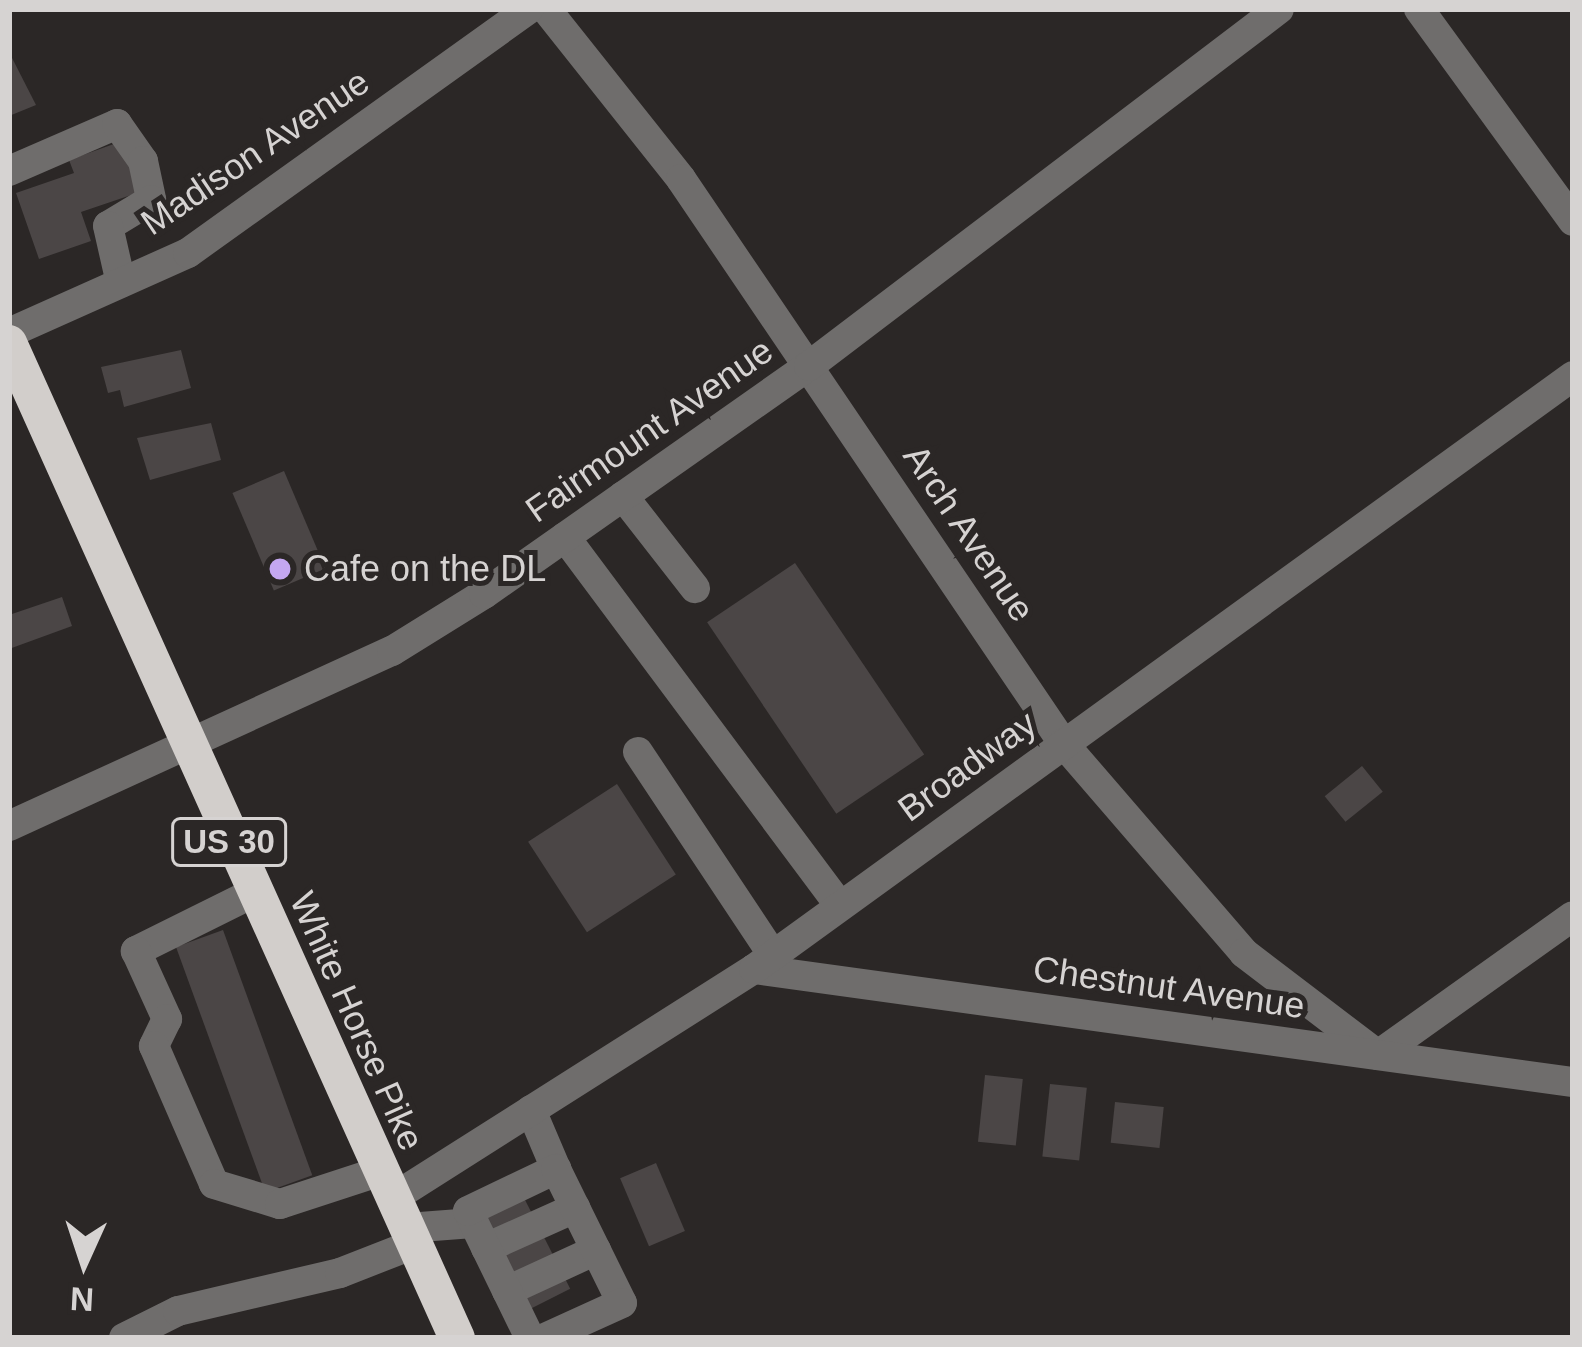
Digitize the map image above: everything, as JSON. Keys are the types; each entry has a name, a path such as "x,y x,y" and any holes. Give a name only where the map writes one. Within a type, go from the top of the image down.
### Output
{"highway":[{"name":"White Horse Pike","path":"9,343 187,750 457,1338"}],"street":[{"name":"Madison Avenue","path":"9,333 188,253 530,9"},
{"name":"Arch Avenue","path":"547,9 681,179 1064,743 1244,953 1378,1055"},
{"name":"Fairmount Avenue","path":"9,826 187,750 392,651 809,366 1279,9"},
{"path":"1419,9 1573,221"},
{"path":"9,171 116,124 143,161 151,200 108,226 121,283"},
{"name":"Broadway","path":"398,1210 471,1148 764,962 1573,376"},
{"path":"623,496 695,588"},
{"path":"565,537 840,906"},
{"path":"638,752 764,962"},
{"path":"253,893 136,951 167,1019 154,1046 214,1184 280,1204 398,1210 480,1235 575,1208"},
{"path":"1378,1055 1573,916"},
{"name":"Chestnut Avenue","path":"764,962 1573,1082"},
{"path":"530,1110 622,1303 545,1338"},
{"path":"471,1148 496,1198"},
{"path":"530,1338 468,1211 556,1169"},
{"path":"124,1338 178,1311 340,1273 398,1210"},
{"path":"506,1291 596,1250"}],"building":[{"path":"9,52 36,105 9,116"},
{"path":"125,140 143,191 81,212 91,241 39,259 16,193 74,173 69,160"},
{"path":"181,350 191,388 124,407 120,390 108,393 101,367"},
{"path":"211,423 221,460 150,480 137,438"},
{"path":"284,471 325,569 274,590 232,493"},
{"path":"795,563 924,755 836,814 707,622"},
{"path":"62,597 72,626 9,649 9,615"},
{"path":"1362,766 1383,792 1345,822 1325,796"},
{"path":"617,784 676,875 587,932 528,842"},
{"path":"223,930 312,1175 265,1192 176,947"},
{"path":"985,1075 1023,1079 1016,1146 978,1142"},
{"path":"1050,1084 1087,1088 1079,1160 1042,1157"},
{"path":"1115,1102 1164,1107 1159,1148 1111,1143"},
{"path":"656,1163 685,1231 649,1246 620,1178"},
{"path":"523,1196 570,1289 526,1311 478,1219"}],"place":[{"name":"Cafe on the DL","path":"280,569"}]}
